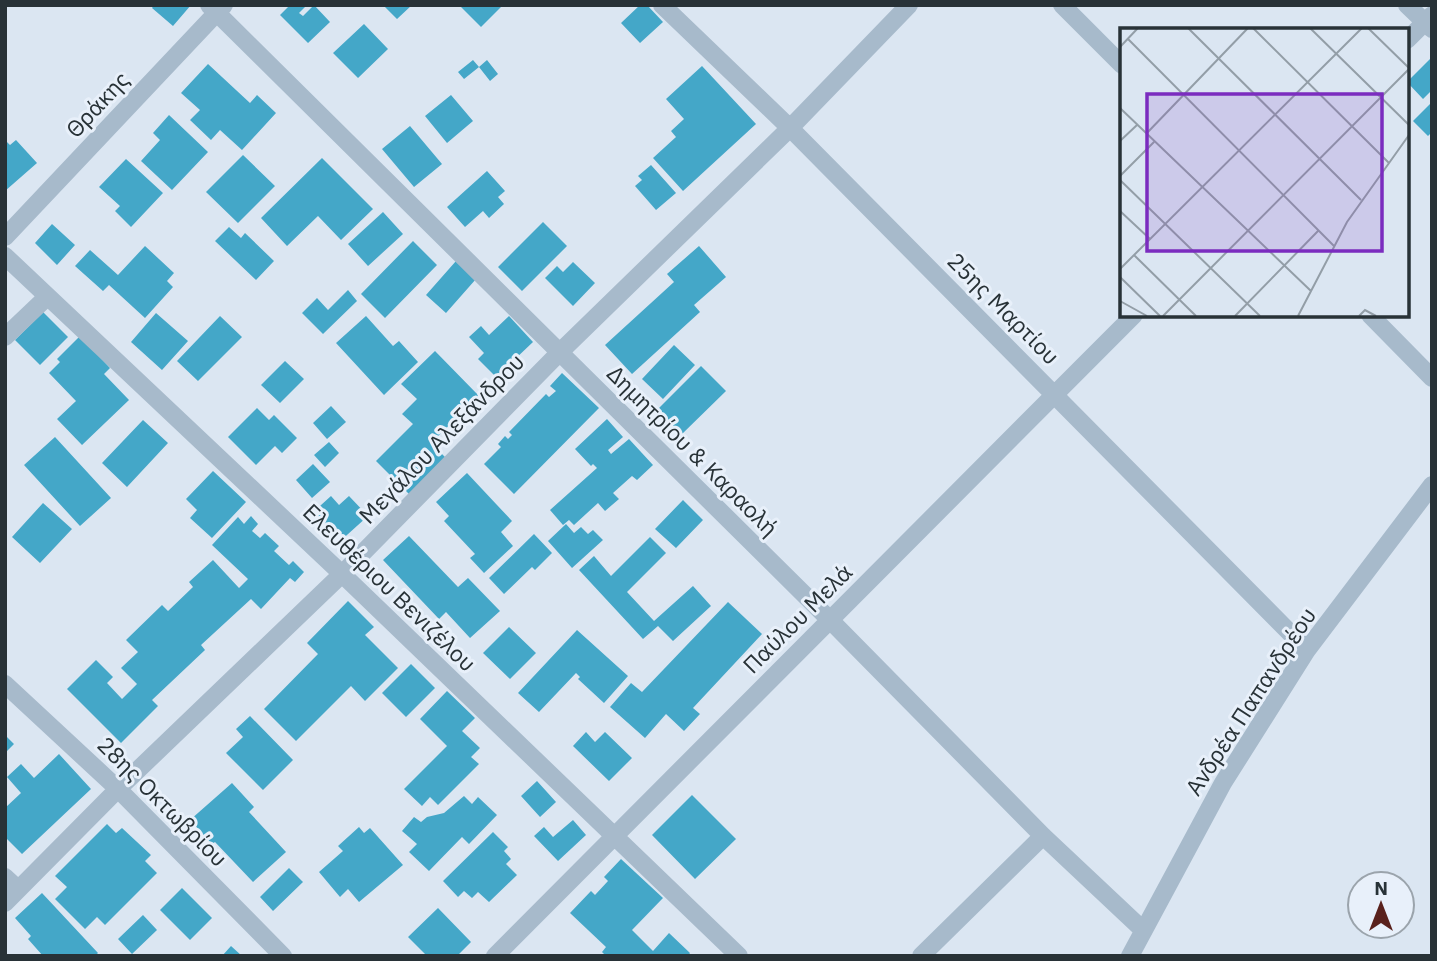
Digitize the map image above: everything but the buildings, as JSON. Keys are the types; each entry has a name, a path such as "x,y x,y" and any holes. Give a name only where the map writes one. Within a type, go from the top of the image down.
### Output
{"street":[{"name":"25ης Μαρτίου","path":"662,5 790,128 1307,650"},
{"name":"Μεγάλου Αλεξάνδρου","path":"5,902 12,883 118,789 342,574 560,352 790,128 909,5"},
{"path":"1062,5 1120,63"},
{"path":"1407,5 1429,22 1409,38"},
{"name":"Θράκης","path":"5,237 216,8"},
{"name":"Δημητρίου & Καραολή","path":"216,8 1044,836 1143,930"},
{"name":"Ελευθέριου Βενιζέλου","path":"5,256 342,574 739,956"},
{"path":"5,337 47,297"},
{"name":"Παύλου Μελά","path":"495,956 1132,317"},
{"path":"1372,317 1432,378"},
{"name":"Ανδρέα Παπανδρέου","path":"1130,956 1223,783 1307,650 1432,485"},
{"name":"28ης Οκτωβρίου","path":"5,684 118,789 283,956"},
{"path":"921,956 1044,836"}]}
